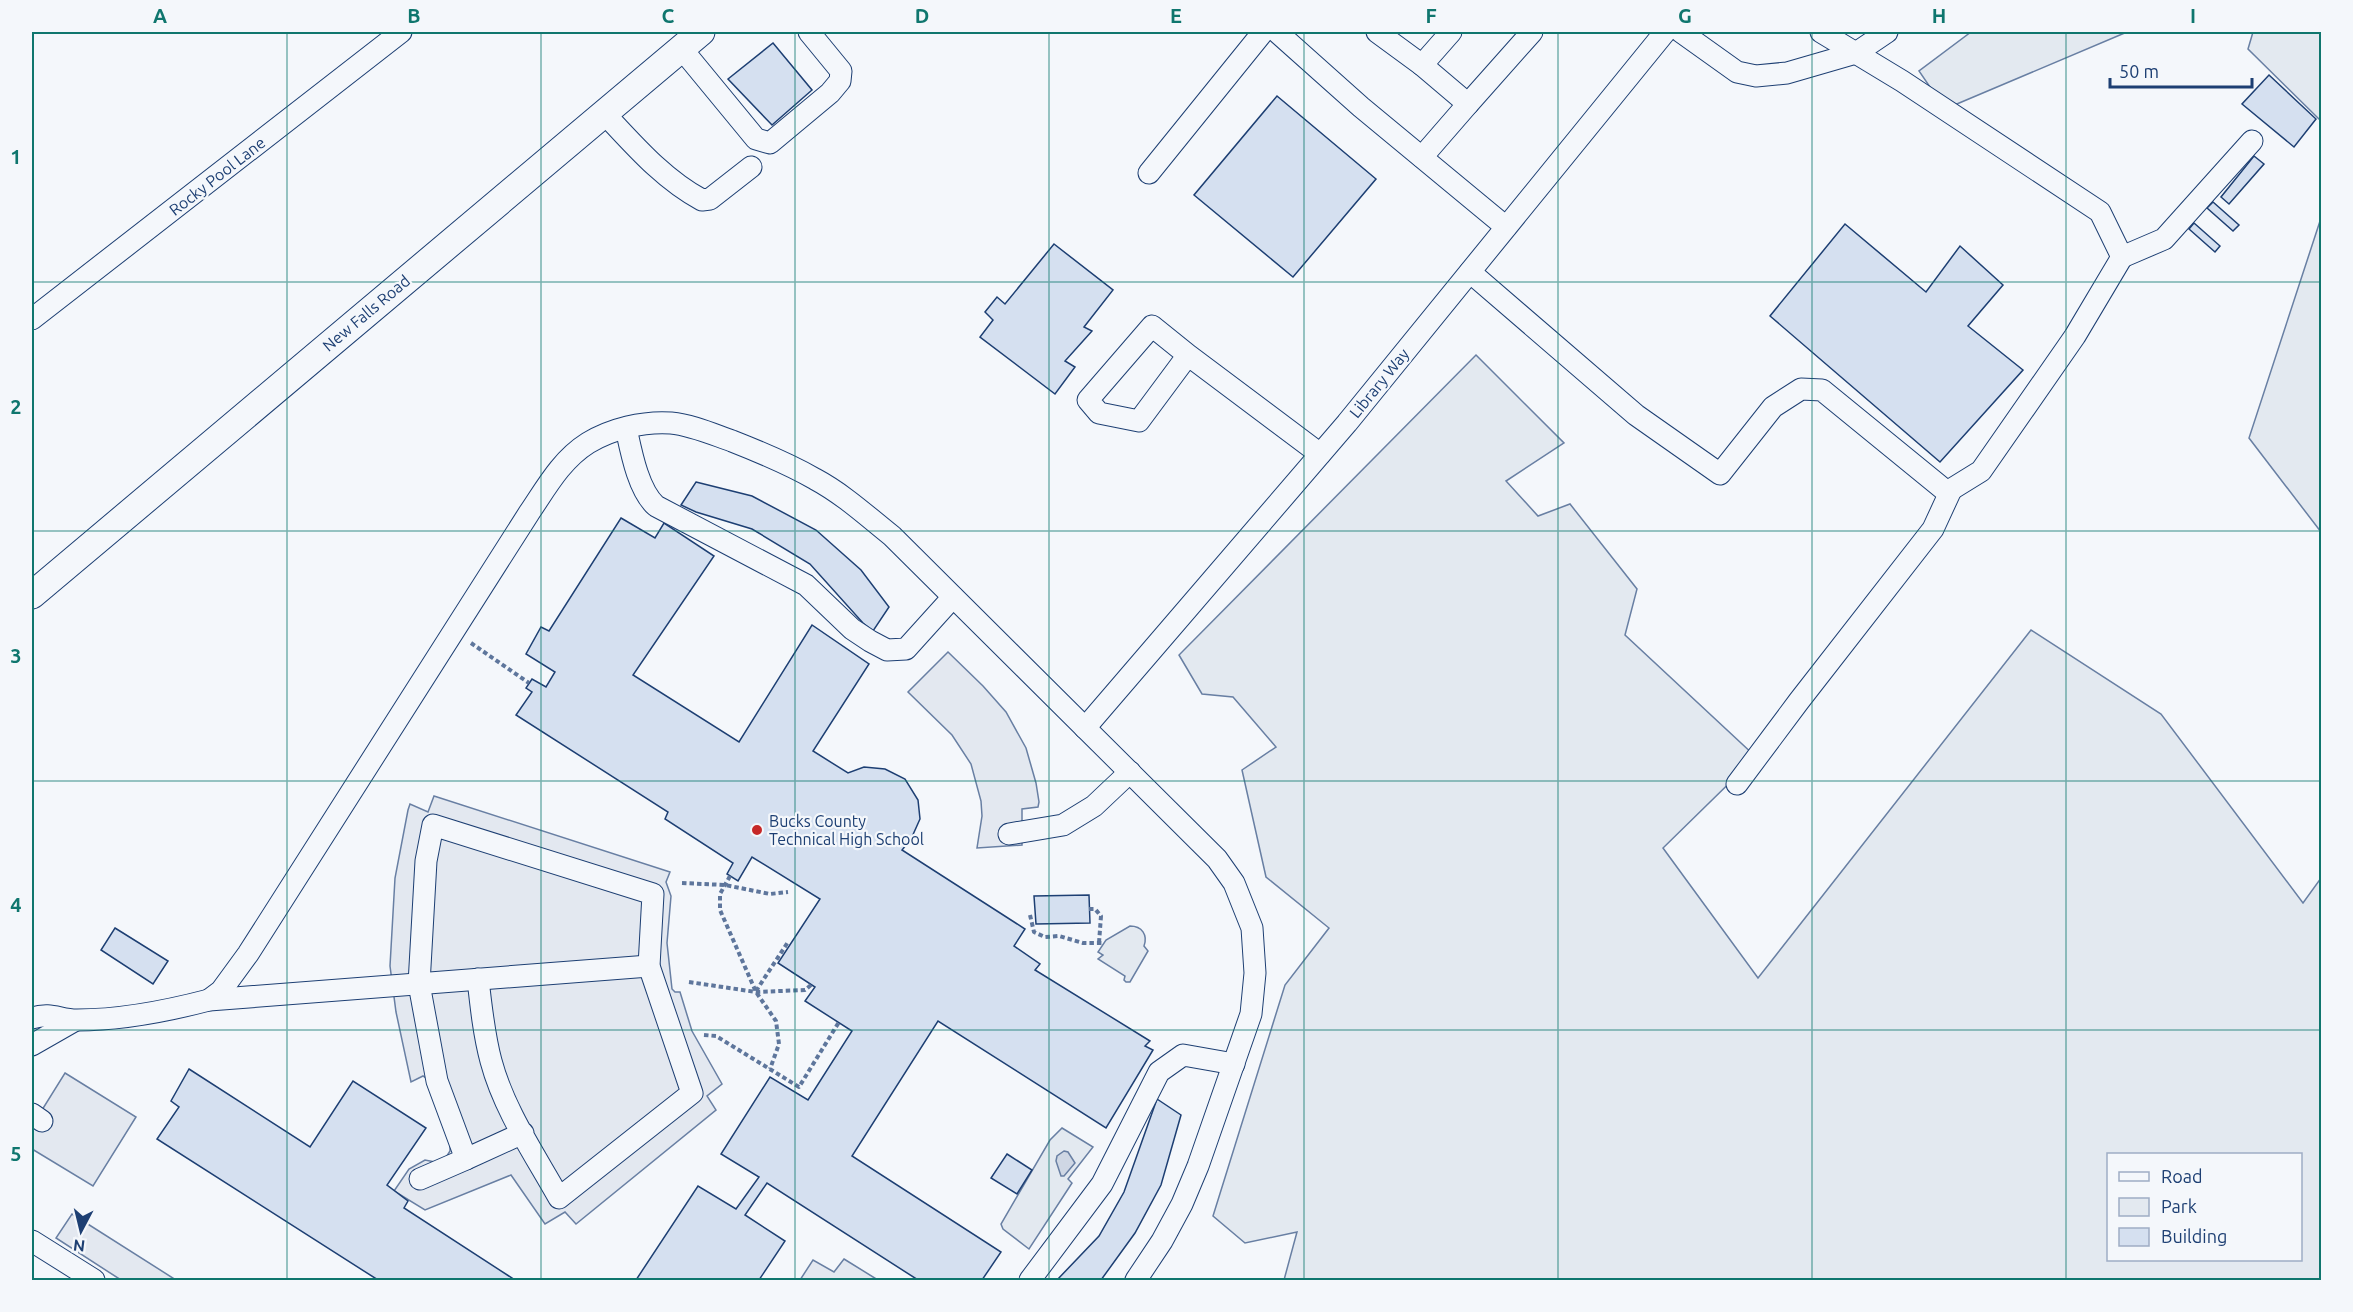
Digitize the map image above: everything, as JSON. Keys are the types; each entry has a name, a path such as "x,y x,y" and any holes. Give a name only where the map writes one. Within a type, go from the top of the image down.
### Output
{"main road":[{"name":"New Falls Road","path":"32,595 691,40"}],"street":[{"name":"Rocky Pool Lane","path":"32,319 401,32"},
{"path":"691,40 756,139 770,143 830,93 840,81 841,71 809,32"},
{"path":"1149,173 1263,32"},
{"path":"1277,32 1361,107 1506,227"},
{"path":"1377,32 1422,65 1468,104"},
{"path":"1422,65 1451,32"},
{"path":"1422,157 1532,32"},
{"name":"Library Way","path":"1085,728 1320,454 1665,32"},
{"path":"1680,32 1737,72 1756,76 1787,73 1856,52 1887,32"},
{"path":"1821,32 1856,52 2100,212 2122,257"},
{"path":"604,113 667,176 702,200 710,199 751,167"},
{"path":"1470,272 1636,415 1720,474 1773,407 1801,389 1822,390 1947,492 1981,471 2075,336 2122,257 2164,239 2252,141"},
{"path":"1188,355 1139,421 1099,413 1088,400 1152,326 1320,454"},
{"path":"209,1000 221,991 248,954 565,461 587,444 626,428 650,423 672,423 699,429 761,452 816,479 849,501 892,536 1217,859 1234,883 1251,928 1255,973 1251,1014 1198,1166 1182,1204 1162,1241 1136,1281"},
{"path":"626,428 632,456 649,499 656,506 806,585 852,629 887,650 906,649 952,597"},
{"path":"1737,784 1928,537 1951,490"},
{"path":"1009,834 1063,825 1094,806 1130,772"},
{"path":"466,1159 437,1081 419,984 426,861 433,825 653,894 649,966 692,1093 559,1198 512,1112 491,1063 482,1017 478,979"},
{"path":"32,1018 46,1015 74,1021 113,1018 209,1000 649,966"},
{"path":"32,1045 74,1021"},
{"path":"1030,1281 1102,1184 1159,1072 1183,1055 1234,1064"},
{"path":"420,1179 523,1133"},
{"path":"32,1241 94,1281"}],"path":[{"path":"471,643 530,683"},
{"path":"730,876 718,901 756,992 776,1021 779,1044 770,1069"},
{"path":"682,884 725,885 770,894 788,892"},
{"path":"1030,915 1034,932 1045,937 1059,936 1083,943 1102,943 1101,916 1095,909 1089,909"},
{"path":"756,992 788,942"},
{"path":"689,982 756,992 805,990 811,985"},
{"path":"704,1035 716,1036 799,1087 839,1022"}],"green space":[{"path":"1971,32 2127,32 1945,109 1919,71"},
{"path":"2253,32 2321,32 2321,121 2248,49"},
{"path":"2321,218 2321,532 2249,438"},
{"path":"1476,355 1564,443 1506,481 1538,516 1570,504 1637,589 1625,635 1756,757 1663,848 1758,978 2031,630 2161,714 2303,903 2321,878 2321,1280 1284,1280 1297,1232 1245,1243 1213,1216 1285,985 1329,928 1266,877 1242,770 1276,747 1233,697 1202,694 1179,655"},
{"path":"1130,926 1141,929 1145,938 1144,946 1148,951 1130,982 1126,982 1125,976 1098,959 1103,955 1098,952 1106,940"},
{"path":"1062,1128 1093,1147 1068,1179 1072,1183 1029,1249 1003,1229 1001,1224 1050,1140"}],"shaded area":[{"path":"948,652 1006,712 1026,748 1039,802 1038,807 1022,809 1022,845 977,848 982,816 981,801 971,764 952,735 908,692"},
{"path":"434,796 670,872 666,882 671,896 667,943 672,989 680,992 692,1031 722,1084 707,1096 716,1110 576,1224 565,1212 545,1224 511,1175 425,1210 394,1191 409,1169 425,1160 435,1162 445,1159 450,1151 450,1144 427,1079 423,1076 411,1082 396,1012 390,966 395,878 408,810 410,804 428,812"},
{"path":"65,1073 136,1117 93,1186 32,1149 32,1126"},
{"path":"1064,1151 1068,1152 1075,1163 1064,1176 1061,1176 1056,1161 1057,1156"},
{"path":"72,1214 176,1280 121,1280 56,1238"},
{"path":"844,1259 878,1280 800,1280 813,1260 834,1272"}],"building":[{"path":"773,43 812,90 772,125 728,79"},
{"path":"2269,75 2316,119 2294,147 2242,104"},
{"path":"1277,96 1376,179 1293,277 1194,195"},
{"path":"2254,156 2264,164 2229,204 2221,197"},
{"path":"2213,202 2239,225 2233,231 2207,208"},
{"path":"2194,223 2220,246 2215,252 2189,229"},
{"path":"1845,224 1926,292 1960,246 2003,285 1968,326 2023,370 1940,462 1770,316"},
{"path":"1054,244 1113,290 1084,327 1092,331 1065,361 1075,367 1055,394 980,337 993,320 985,312 997,297 1005,304"},
{"path":"696,482 752,496 816,530 861,570 889,607 873,631 863,623 810,564 752,529 696,512 681,505"},
{"path":"621,518 655,538 664,523 714,556 633,675 739,742 812,625 869,664 813,751 848,773 864,767 885,769 905,779 918,800 920,819 911,839 902,850 1025,929 1014,946 1040,964 1035,970 1150,1041 1145,1046 1153,1050 1106,1128 938,1021 852,1156 1001,1252 982,1280 918,1280 767,1183 745,1215 785,1241 759,1280 636,1280 698,1186 736,1209 759,1177 721,1154 770,1077 808,1100 852,1031 805,1001 815,987 778,963 820,899 752,857 738,881 727,874 733,863 665,819 668,812 516,715 532,692 526,688 532,679 546,687 555,672 526,654 541,627 549,631"},
{"path":"1089,895 1090,923 1036,924 1034,896"},
{"path":"115,928 168,961 153,984 101,950"},
{"path":"189,1069 310,1147 353,1081 426,1128 387,1185 408,1201 404,1208 515,1280 378,1280 157,1139 179,1107 171,1101"},
{"path":"1157,1099 1181,1115 1161,1185 1135,1233 1101,1280 1057,1280 1099,1236 1124,1192"},
{"path":"1007,1154 1032,1170 1017,1194 991,1178"}],"place":[{"name":"Bucks County Technical High School","path":"757,830"}]}
